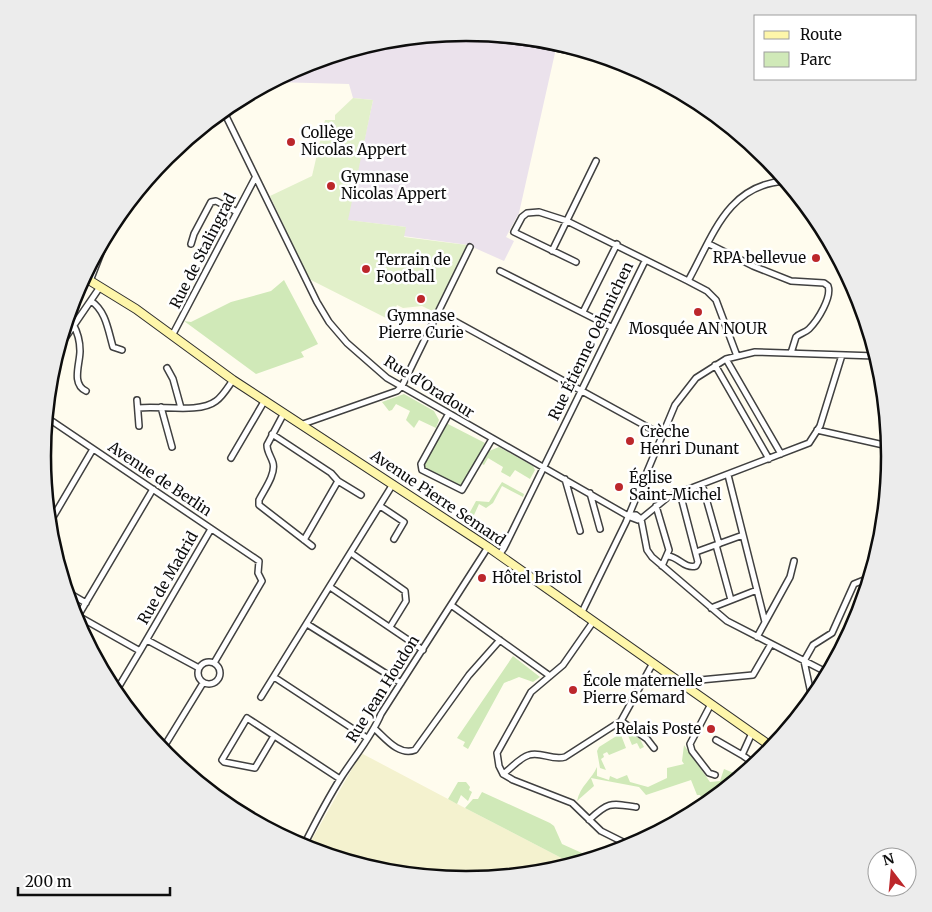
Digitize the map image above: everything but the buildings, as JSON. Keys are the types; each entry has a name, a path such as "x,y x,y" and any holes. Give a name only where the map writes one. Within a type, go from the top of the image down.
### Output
{"main road":[{"name":"Avenue Pierre Semard","path":"90,281 173,334 233,380 488,547 765,742"}],"street":[{"name":"Rue d'Oradour","path":"227,118 255,178 329,322 368,363 387,378 448,414 641,519"},
{"path":"552,251 596,161"},
{"name":"Rue de Stalingrad","path":"173,334 255,178"},
{"path":"688,281 734,201 750,189 777,182"},
{"path":"191,244 210,202 216,201 237,212"},
{"path":"576,262 514,232 522,217 533,212 567,221 617,244 640,256 645,261"},
{"path":"583,312 617,244"},
{"path":"709,244 764,271 791,281 824,283 828,286 829,291 816,320 808,330 796,337 791,353"},
{"path":"302,424 397,391 402,386 470,247"},
{"name":"Rue Étienne Oehmichen","path":"499,555 645,261 707,291 716,300 737,356"},
{"path":"500,271 611,327"},
{"path":"86,391 78,384 79,338 73,324 100,287"},
{"path":"90,301 98,306 104,315 113,347 122,350"},
{"path":"438,312 662,435"},
{"path":"581,614 629,514 675,405 696,378 726,359 755,352 869,356"},
{"path":"821,670 727,621 711,608 662,566 647,550 641,519 656,506 680,493 809,443 817,430 842,355"},
{"path":"726,359 782,454"},
{"path":"714,365 769,459"},
{"path":"167,368 173,379 181,408"},
{"path":"138,408 194,409 211,404 218,399 233,380"},
{"path":"136,400 139,426"},
{"path":"231,458 265,400"},
{"path":"161,407 172,446"},
{"path":"284,413 272,434 267,450 274,465 273,472 258,500 259,505 312,546"},
{"path":"448,414 421,464 422,470 462,490 492,439"},
{"name":"Avenue de Berlin","path":"53,422 259,561 258,573 262,581 214,663"},
{"path":"817,430 881,444"},
{"path":"272,434 361,495"},
{"path":"55,513 93,449"},
{"path":"728,475 764,622"},
{"path":"565,479 580,531"},
{"path":"304,540 338,481"},
{"path":"261,697 393,484"},
{"path":"702,484 731,600"},
{"path":"81,611 153,489"},
{"path":"590,492 600,529"},
{"path":"668,556 674,556 682,564 691,567 696,566 698,562 680,493"},
{"path":"380,506 404,522 394,539"},
{"path":"656,506 669,550 662,566"},
{"name":"Rue de Madrid","path":"120,684 211,529"},
{"path":"696,552 743,535"},
{"name":"Rue Jean Houdon","path":"306,839 340,780 367,738 375,729 401,683 488,547"},
{"path":"350,554 405,591 406,601 390,627"},
{"path":"757,637 790,577 794,561"},
{"path":"810,688 804,661 814,645 832,633 854,584 861,581"},
{"path":"330,587 422,650"},
{"path":"711,608 757,590"},
{"path":"76,597 86,603"},
{"path":"451,605 550,676"},
{"path":"593,622 563,665 531,692 497,753 499,766 503,774 513,780 572,804 601,831 620,841"},
{"path":"87,623 140,651"},
{"path":"307,624 401,683"},
{"path":"147,640 199,668"},
{"path":"375,729 399,749 408,752 415,750 469,676 500,640"},
{"path":"678,682 753,675 771,644"},
{"path":"205,662 214,663 220,671 218,680 211,684 203,683 198,677 199,668 205,662"},
{"path":"503,774 529,755 535,754 559,759 564,757 621,721 653,663"},
{"path":"274,677 367,738"},
{"path":"167,742 203,683"},
{"path":"711,704 690,744 692,751 709,773 715,775"},
{"path":"274,736 255,768 222,760 246,718 274,736 340,780"},
{"path":"621,721 647,739 654,748"},
{"path":"742,755 752,733"},
{"path":"716,740 748,759"},
{"path":"589,820 605,805 612,803 636,807"}],"shaded area":[{"path":"466,41 493,42 555,51 519,213 506,237 514,241 504,261 468,245 403,236 406,227 347,220 373,100 353,98 349,84 287,82 333,63 359,55 412,45"},
{"path":"361,753 564,859 493,870 439,870 385,863 359,857 311,841"}],"green space":[{"path":"353,98 373,100 348,220 406,227 404,237 467,245 434,312 422,306 403,308 397,305 390,320 309,279 270,196 312,176 325,120 335,120 335,115"},
{"path":"284,280 318,344 301,352 304,357 256,374 184,321 191,322 231,302 271,291"},
{"path":"404,394 434,411 439,420 436,428 419,420 414,428 406,420 410,411 396,404 389,411 382,402"},
{"path":"446,423 485,443 462,487 423,467"},
{"path":"499,447 533,466 535,470 530,479 515,470 510,477 501,472 503,467 488,458 484,465 482,464 489,451"},
{"path":"502,482 524,494 523,497 502,486 493,503 486,508 479,504 469,526 464,523 476,501 489,502"},
{"path":"513,656 540,677 533,682 519,677 504,683 468,749 463,746 465,742 457,738"},
{"path":"626,730 640,739 644,747 640,749 637,743 632,745 627,733 621,735 626,748 609,755 607,752 603,754 604,757 601,759 606,770 600,768 597,751 599,747"},
{"path":"684,745 710,782 720,781 724,769 733,773 701,797 700,795 697,795 691,780 646,795 639,787 591,778 594,786 577,801 581,791 597,767 597,776 609,780 610,776 617,779 627,775 630,782 648,787 667,778 667,768 684,764 682,761"},
{"path":"458,782 466,782 470,787 469,790 472,792 468,801 461,795 457,804 448,799"},
{"path":"482,792 550,823 554,826 562,844 584,854 564,859 465,808 473,799 478,799"}],"place":[{"name":"Collège Nicolas Appert","path":"291,142"},
{"name":"Gymnase Nicolas Appert","path":"331,186"},
{"name":"RPA bellevue","path":"816,258"},
{"name":"Terrain de Football","path":"366,269"},
{"name":"Gymnase Pierre Curie","path":"421,299"},
{"name":"Mosquée AN NOUR","path":"698,312"},
{"name":"Crèche Henri Dunant","path":"630,441"},
{"name":"Église Saint-Michel","path":"619,487"},
{"name":"Hôtel Bristol","path":"482,578"},
{"name":"École maternelle Pierre Semard","path":"573,690"},
{"name":"Relais Poste","path":"711,729"}]}
